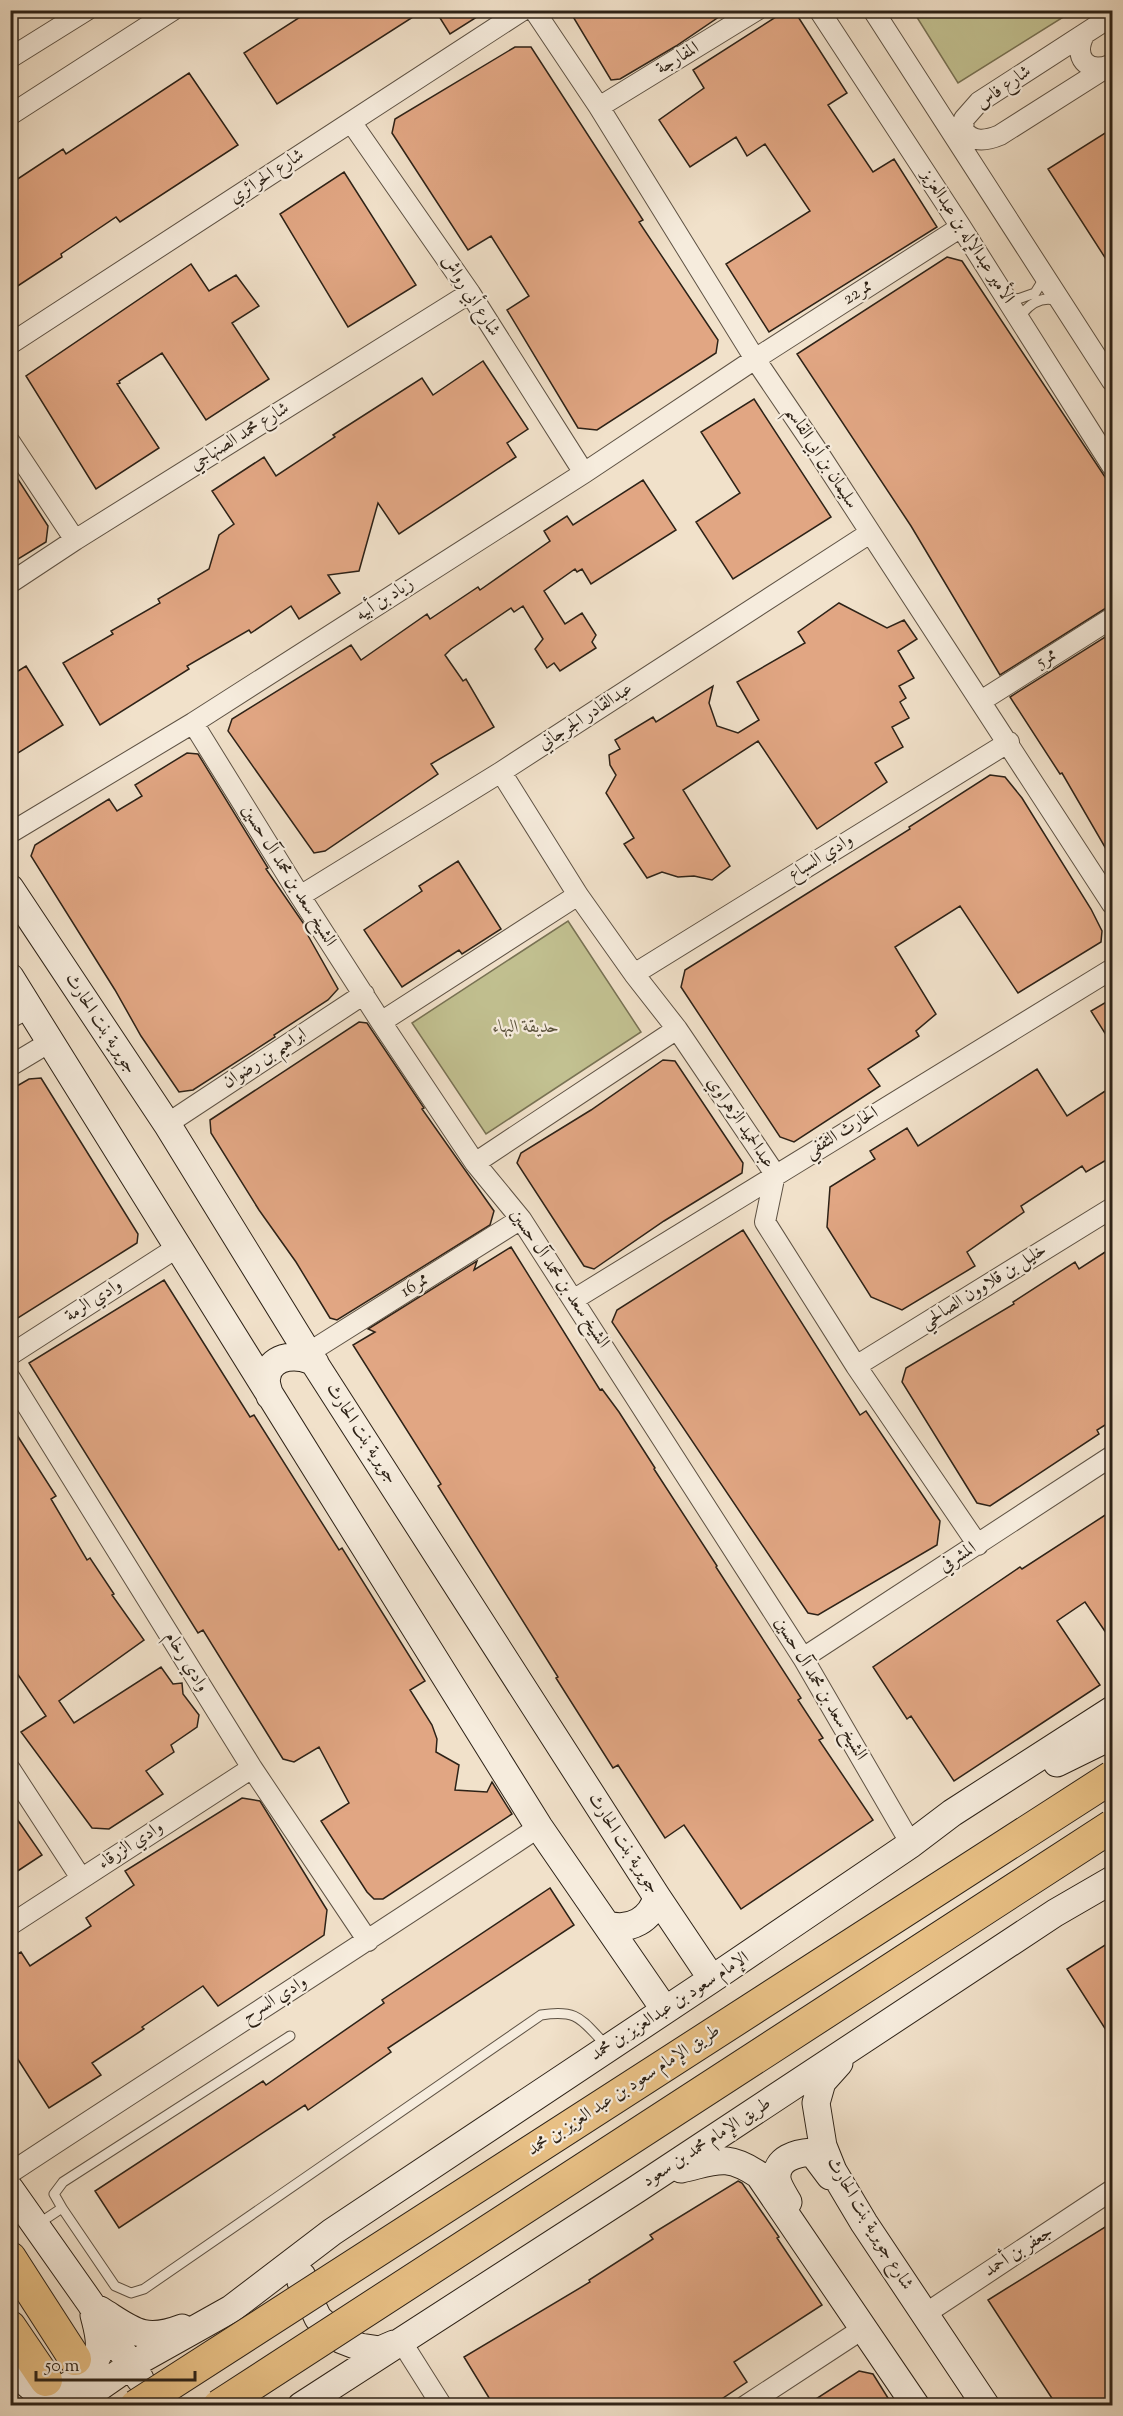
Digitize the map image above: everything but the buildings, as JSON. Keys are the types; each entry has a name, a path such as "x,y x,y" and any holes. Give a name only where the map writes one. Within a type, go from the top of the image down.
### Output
{"main road":[{"name":"طريق الإمام سعود بن عبد العزيز بن محمد","path":"136,2406 1113,1777"},
{"path":"219,2406 1113,1826"},
{"path":"10,2258 75,2359"},
{"path":"10,2327 46,2380"}],"street":[{"path":"10,58 87,10"},
{"path":"10,115 173,10"},
{"name":"شارع الحرائري","path":"10,344 523,10"},
{"name":"سليمان بن أبي القاسم","path":"534,10 599,108 754,359 1113,904"},
{"name":"المفارجة","path":"599,108 757,10"},
{"name":"الأمير عبدالإله بن عبدالعزيز","path":"819,10 1113,466"},
{"path":"873,10 1113,381"},
{"name":"شارع فاس","path":"1112,64 990,140 978,140 966,134 962,124 979,102 1113,16"},
{"path":"1084,35 1080,47 1084,62 1090,68 1099,69 1112,64"},
{"name":"شارع أبي رواش","path":"351,122 470,293 584,473"},
{"name":"ممر22","path":"754,359 961,227"},
{"name":"شارع محمد الصنهاجي","path":"10,583 470,293"},
{"name":"زياد بن أبيه","path":"10,833 193,723 584,473 754,359"},
{"path":"10,442 75,540"},
{"name":"عبدالقادر الجرجاني","path":"300,896 501,772 870,533"},
{"name":"ممر5","path":"981,701 1113,618"},
{"name":"الشيخ سعد بن محمد آل حسين","path":"193,723 381,1022 475,1163 521,1220 803,1658 911,1844"},
{"name":"وادي السباع","path":"634,974 1008,742"},
{"name":"عبدالحميد الزهراوي","path":"501,772 578,895 634,974 677,1029 775,1174 765,1222 856,1366 978,1545"},
{"name":"جويرية بنت الحارث","path":"10,888 167,1124 312,1358 657,1897 712,1979"},
{"path":"381,1022 578,895"},
{"name":"الحارث الثقفي","path":"573,1300 775,1174 1113,969"},
{"path":"10,977 20,1012 50,1042 539,1827 665,2010"},
{"name":"ابراهيم بن رضوان","path":"167,1124 364,994"},
{"path":"475,1163 677,1029"},
{"path":"10,1066 50,1042"},
{"name":"خليل بن قلاوون الصالحي","path":"856,1366 1113,1208"},
{"name":"ممر16","path":"312,1358 521,1220"},
{"name":"وادي الرمة","path":"10,1355 178,1247"},
{"path":"240,1346 246,1352 261,1356 267,1355 282,1343 287,1333 288,1320"},
{"path":"270,1396 266,1380 267,1373 280,1360 300,1356 312,1358"},
{"name":"وادي رخام","path":"10,1378 252,1768 368,1941"},
{"name":"المشرفي","path":"803,1658 1113,1456"},
{"name":"الإمام سعود بن عبدالعزيز بن محمد","path":"72,2406 131,2365 231,2309 332,2232 712,1979 911,1844 952,1813 1113,1710"},
{"path":"952,1813 1113,1736"},
{"name":"وادي الزرقاء","path":"10,1925 252,1768"},
{"path":"10,1769 81,1878"},
{"name":"وادي السرح","path":"10,2173 368,1941 539,1827"},
{"path":"1055,1913 1113,1868"},
{"name":"طريق الإمام محمد بن سعود","path":"301,2406 637,2190 1055,1913 1113,1880"},
{"path":"608,1925 626,1927 640,1922 654,1908 657,1897"},
{"name":"شارع جويرية بنت الحارث","path":"862,2039 822,2082 816,2103 823,2146 833,2171 864,2223 986,2406"},
{"path":"812,2251 777,2181 778,2169 786,2159 798,2153 812,2152 864,2223"},
{"path":"637,2190 677,2170 719,2159 741,2163 759,2175 916,2406"},
{"path":"10,2189 91,2304 158,2406"},
{"name":"جعفر بن أحمد","path":"925,2314 1113,2190"},
{"path":"332,2232 306,2258 301,2282 318,2318 342,2340 360,2347 380,2350 401,2341 442,2406"},
{"path":"10,2366 36,2391 51,2394 74,2382 93,2366 99,2352 99,2335 91,2304"},
{"name":"الإمام سعود بن عبدالعزيز بن محمد","path":"91,2304 142,2334 162,2336 231,2309"},
{"path":"745,2406 864,2328"},
{"path":"10,2380 27,2406"}],"lane":[{"path":"1004,296 1018,299 1035,293 1045,277"},
{"path":"1022,323 1023,313 1035,303 1043,299 1061,302"},
{"path":"290,2036 63,2182 54,2194 115,2286 131,2293 144,2289 541,2015 564,2012 580,2019 608,2047"},
{"path":"36,2225 62,2208"}],"green space":[{"path":"913,11 1073,11 958,83"},
{"name":"حديقة البهاء","path":"568,921 641,1032 486,1134 412,1023"}]}
